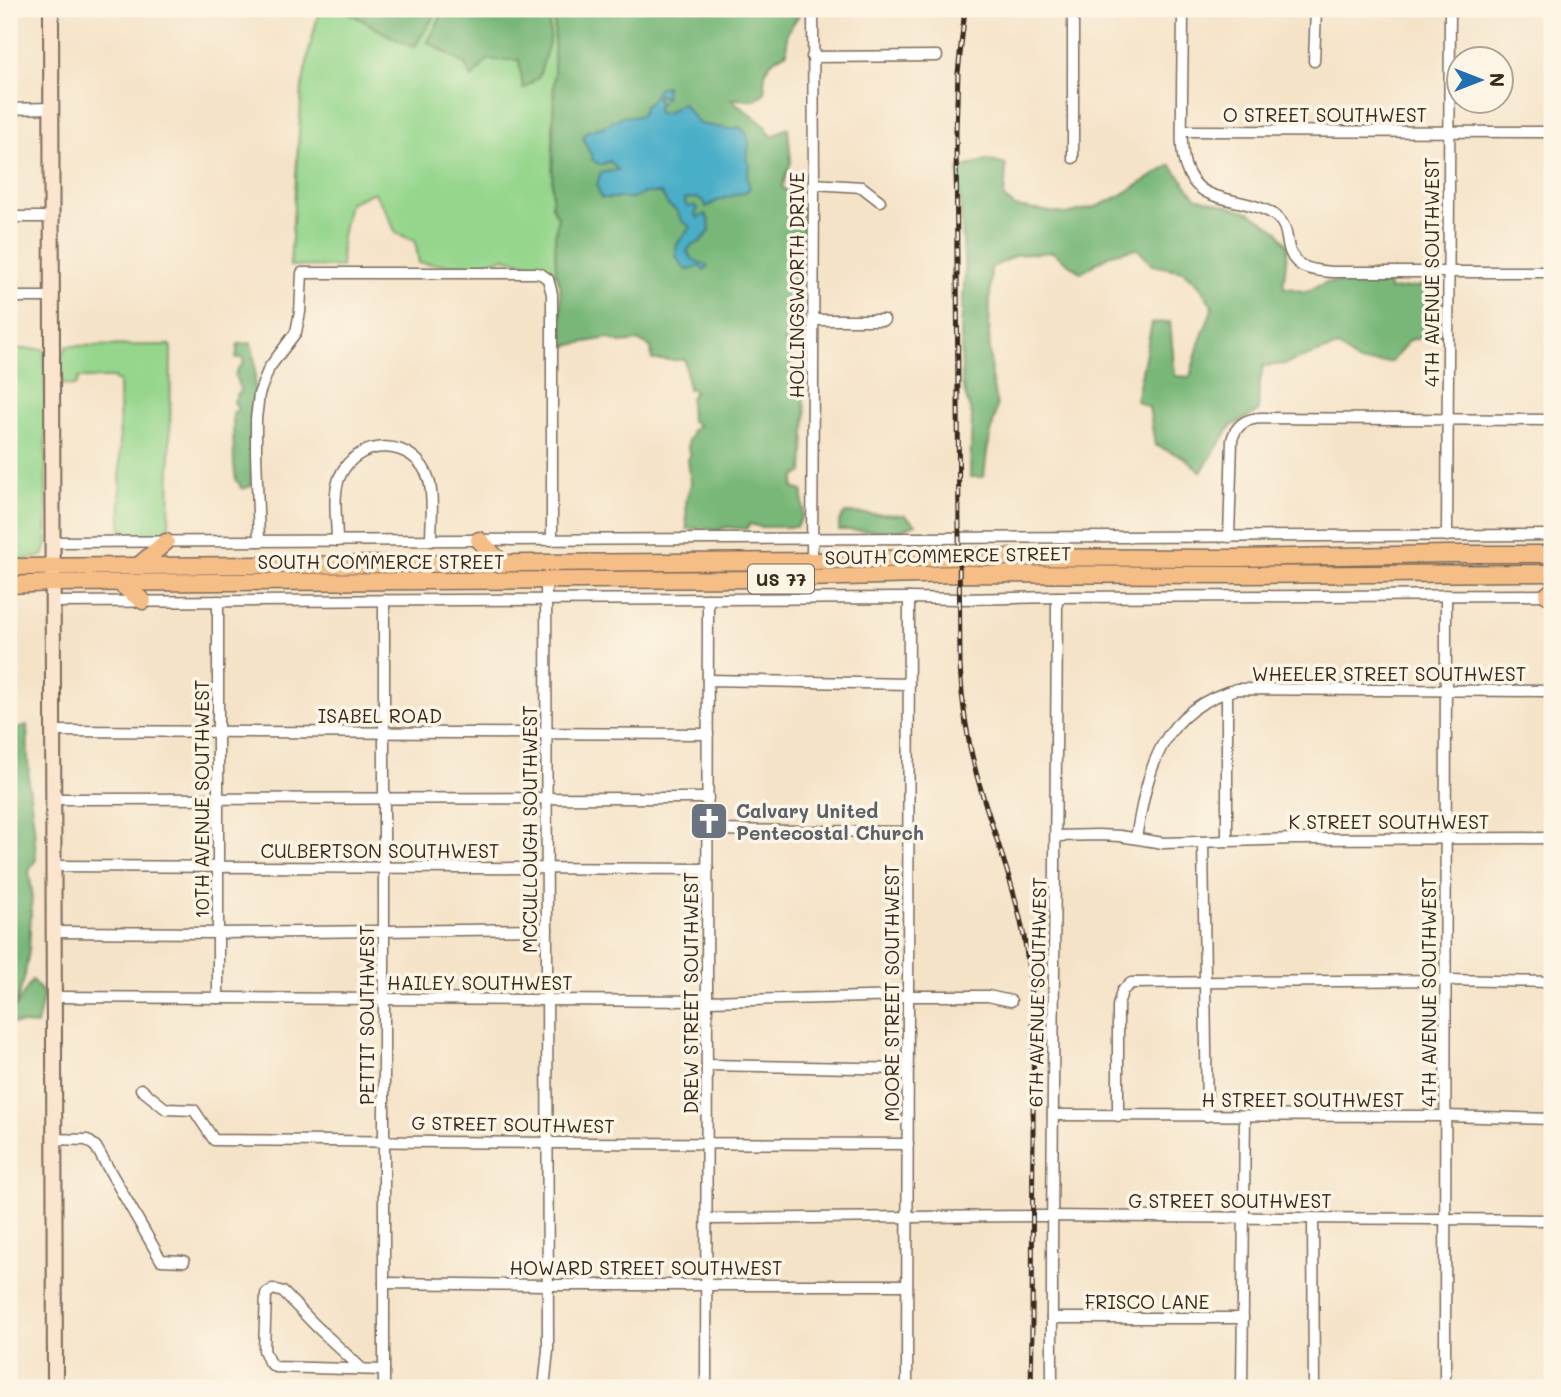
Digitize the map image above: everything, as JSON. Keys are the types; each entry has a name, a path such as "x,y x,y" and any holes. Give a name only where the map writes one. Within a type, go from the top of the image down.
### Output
{"main road":[{"path":"479,540 503,564"},
{"path":"138,566 166,542"},
{"name":"SOUTH COMMERCE STREET","path":"9,585 52,575 138,566 1552,554"},
{"path":"766,579 779,572 795,571 808,566 812,561"},
{"name":"SOUTH COMMERCE STREET","path":"9,567 118,583 766,579 959,574 1552,573"},
{"path":"118,583 143,601"}],"street":[{"path":"51,9 55,1388"},
{"name":"HOLLINGSWORTH DRIVE","path":"812,561 813,9"},
{"path":"1073,9 1073,158"},
{"path":"1183,9 1182,131 1186,167 1193,180 1207,193 1269,212 1282,221 1290,254 1297,264 1332,272 1552,272"},
{"path":"1314,61 1315,9"},
{"name":"4TH AVENUE SOUTHWEST","path":"1447,536 1450,9"},
{"path":"812,57 937,56"},
{"path":"9,108 52,108"},
{"name":"O STREET SOUTHWEST","path":"1182,131 1552,132"},
{"path":"814,184 862,187 880,201"},
{"path":"9,217 52,216"},
{"path":"259,541 256,430 258,394 269,368 296,332 302,273 545,275 552,294 552,540"},
{"path":"9,297 52,297"},
{"path":"813,320 884,320"},
{"path":"1230,537 1231,446 1236,428 1249,420 1552,421"},
{"path":"337,541 336,494 340,475 358,455 384,446 405,452 425,471 431,493 431,541"},
{"path":"52,542 1552,535"},
{"name":"MCCULLOUGH SOUTHWEST","path":"544,1388 548,1350 545,563"},
{"path":"52,601 959,599 1550,594"},
{"name":"4TH AVENUE SOUTHWEST","path":"1445,1388 1446,595"},
{"name":"6TH AVENUE SOUTHWEST","path":"1052,1388 1057,597"},
{"name":"MOORE STREET SOUTHWEST","path":"907,1388 909,598"},
{"name":"DREW STREET SOUTHWEST","path":"706,1388 708,599"},
{"name":"PETTIT SOUTHWEST","path":"384,600 384,1388"},
{"name":"10TH AVENUE SOUTHWEST","path":"218,601 218,998"},
{"path":"708,680 909,684"},
{"name":"WHEELER STREET SOUTHWEST","path":"1227,692 1237,689 1552,691"},
{"path":"1136,838 1147,782 1165,738 1193,709 1217,694 1227,692 1227,841"},
{"name":"ISABEL ROAD","path":"52,730 708,734"},
{"path":"53,799 708,799"},
{"path":"708,831 909,832"},
{"path":"1056,836 1098,835 1163,843 1203,842 1208,1116"},
{"name":"K STREET SOUTHWEST","path":"1203,842 1552,838"},
{"name":"CULBERTSON SOUTHWEST","path":"53,866 708,869"},
{"path":"53,932 547,929"},
{"path":"1118,1116 1118,1006 1122,991 1131,983 1446,980 1552,982"},
{"name":"HAILEY SOUTHWEST","path":"53,996 707,1001 988,996 1011,1000"},
{"path":"707,1065 908,1069"},
{"name":"G STREET SOUTHWEST","path":"141,1089 166,1108 194,1110 214,1140 908,1144"},
{"name":"H STREET SOUTHWEST","path":"1053,1115 1446,1116 1552,1119"},
{"path":"1242,1388 1245,1116"},
{"path":"53,1139 87,1140 96,1147 161,1260 184,1261"},
{"name":"G STREET SOUTHWEST","path":"707,1219 1051,1217 1552,1220"},
{"path":"1313,1218 1314,1388"},
{"name":"HOWARD STREET SOUTHWEST","path":"384,1283 907,1285"},
{"path":"362,1369 283,1292 273,1289 265,1294 264,1350 269,1362 275,1367 384,1370"},
{"name":"FRISCO LANE","path":"1052,1318 1242,1318"}],"green space":[{"path":"320,9 343,9 414,47 439,9 445,9 428,42 465,64 487,60 519,60 523,88 550,39 549,9 555,9 552,206 558,217 555,237 556,272 551,276 532,265 504,258 470,266 419,263 415,241 396,233 374,192 349,203 342,236 341,267 290,266 302,88"},
{"path":"343,9 439,9 414,47"},
{"path":"445,9 549,9 550,39 539,77 523,89 519,60 487,60 472,78 465,64 428,42"},
{"path":"555,9 799,9 799,15 787,33 787,52 770,63 765,72 765,92 755,100 731,99 774,136 788,128 791,162 782,187 790,194 792,207 800,207 808,214 808,229 798,251 789,261 787,278 796,277 794,295 786,301 798,309 784,323 794,336 784,342 791,351 790,389 801,389 806,413 803,472 795,477 793,488 803,491 803,515 796,527 760,527 750,524 746,529 687,529 686,501 691,484 688,459 691,453 688,450 688,440 698,425 691,421 690,398 695,392 691,388 688,389 685,360 652,360 651,347 639,341 621,343 607,338 560,347 561,306 555,237 558,217 552,206"},
{"path":"987,160 1006,165 1004,198 1015,207 1066,214 1096,207 1118,197 1171,165 1196,197 1249,212 1278,231 1288,246 1283,287 1306,292 1325,283 1389,276 1389,290 1417,287 1441,276 1443,335 1409,340 1392,362 1359,363 1338,346 1285,364 1263,366 1258,412 1231,426 1201,472 1185,458 1155,445 1149,407 1136,401 1152,323 1170,322 1175,376 1190,377 1213,307 1198,284 1183,271 1152,265 1137,248 1111,254 1081,273 1053,252 1016,255 991,268 989,334 991,377 997,406 984,477 970,477 972,416 962,384 961,329 965,272 958,169"},
{"path":"251,343 255,370 250,416 253,422 251,486 243,489 236,481 234,466 233,413 238,409 234,402 241,392 235,375 244,358 236,358 238,344"},
{"path":"171,345 169,536 121,535 119,381 114,378 78,378 74,386 62,384 59,374 60,360 67,346"},
{"path":"9,349 44,349 47,545 43,556 9,560"},
{"path":"845,513 904,515 916,524 899,531 839,530 839,521"},
{"path":"27,725 36,859 29,871 32,892 29,951 14,1010 32,980 44,994 37,1025 9,1023 9,734 13,729"}],"water":[{"path":"666,86 665,99 658,94 656,99 661,103 657,106 658,113 666,113 682,103 699,124 730,129 739,127 746,133 748,141 746,159 750,165 747,177 750,188 706,207 704,201 697,198 684,199 687,207 695,206 698,210 695,213 698,218 705,214 709,220 710,231 687,251 692,259 708,266 704,271 700,266 686,270 676,256 677,244 691,227 682,221 661,193 645,193 632,198 601,198 597,186 600,173 618,170 610,161 600,165 593,160 583,137 587,131 623,116 641,115 658,88"}],"railway":[{"path":"965,9 958,73 956,131 960,666 970,749 1017,905 1029,973 1033,1020 1031,1388"}],"place":[{"name":"Calvary United Pentecostal Church","path":"709,821"}]}
